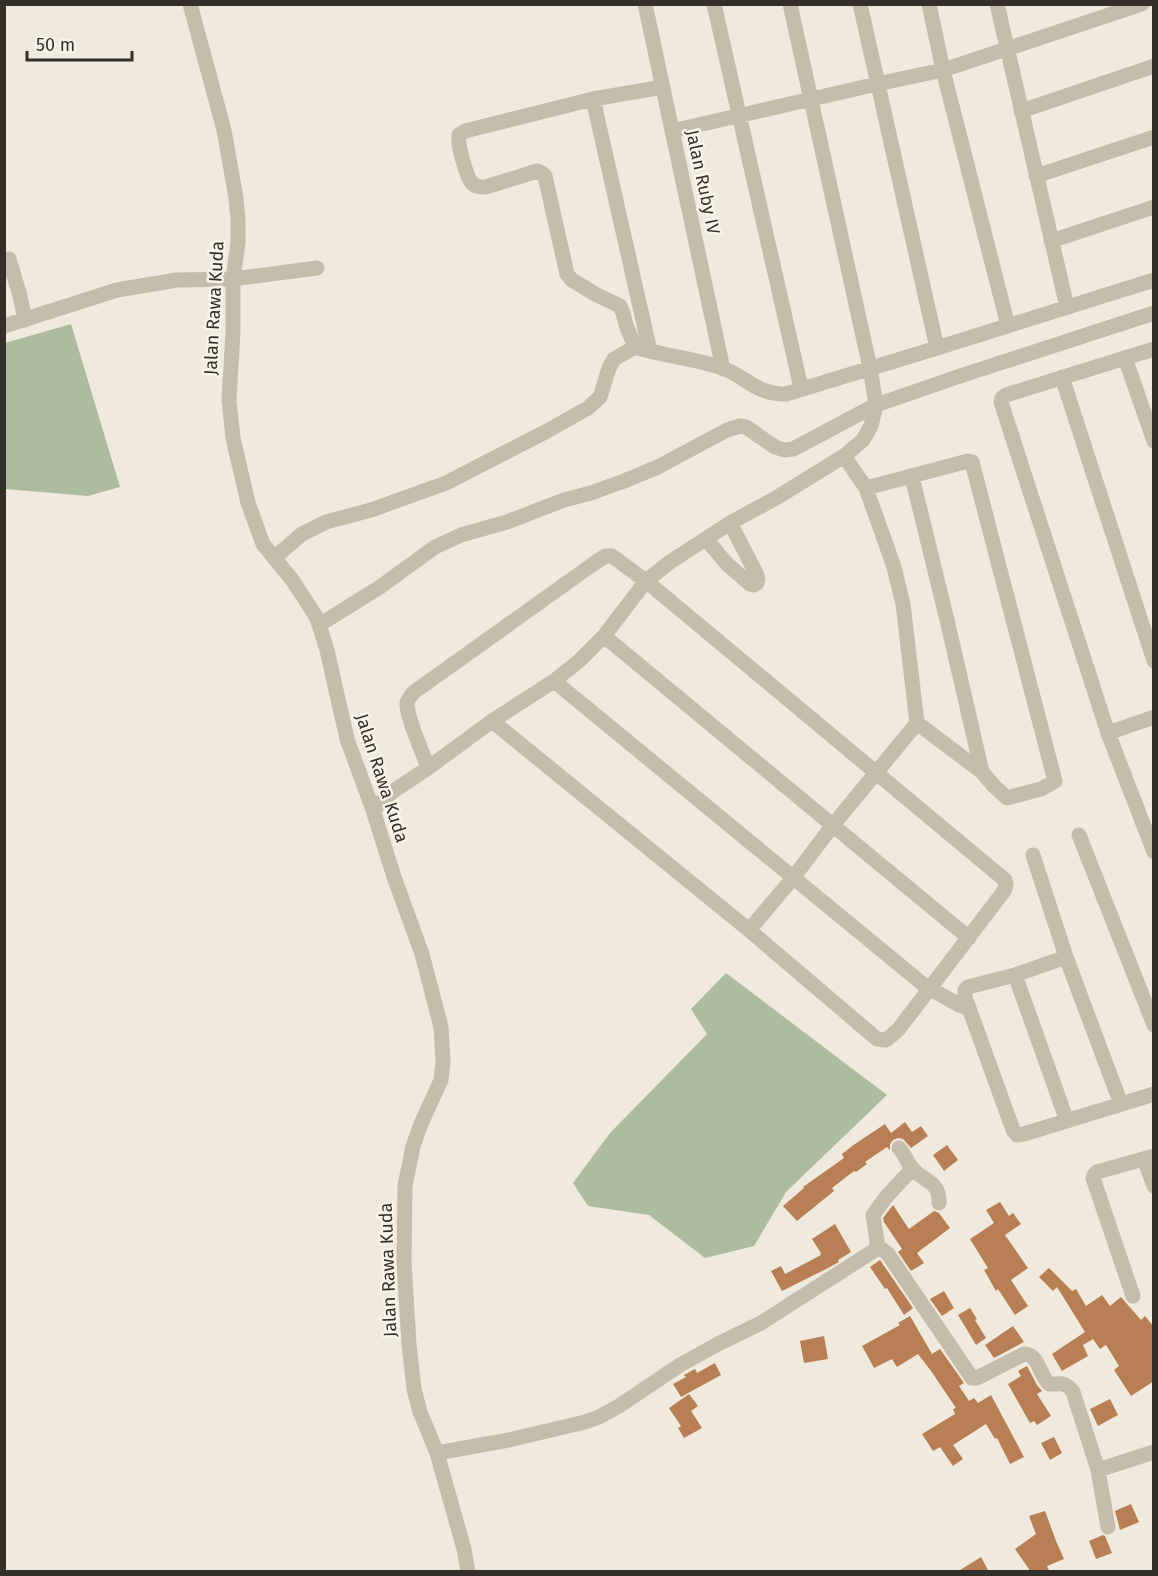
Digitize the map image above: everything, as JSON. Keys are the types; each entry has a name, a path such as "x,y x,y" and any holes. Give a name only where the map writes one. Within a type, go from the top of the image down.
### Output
{"street":[{"name":"Jalan Rawa Kuda","path":"190,4 224,130 235,189 238,243 233,279 233,332 228,400 233,438 248,503 263,544 317,618 327,650 347,739 422,954 441,1027 443,1062 441,1080 413,1146 405,1186 404,1262 414,1389 420,1412 437,1453 464,1549 468,1572"},
{"name":"Jalan Ruby IV","path":"645,4 723,369"},
{"path":"714,4 801,388"},
{"path":"373,810 392,792 492,721 554,681 579,661 604,636 646,581 670,562 730,523 844,456 868,433 876,405 870,368 789,4"},
{"path":"860,4 937,348"},
{"path":"929,4 943,70 1008,326"},
{"path":"998,4 1067,307"},
{"path":"672,131 943,70 1142,4"},
{"path":"1021,111 1154,66"},
{"path":"635,347 620,306 595,294 572,280 567,274 545,176 537,171 478,187 471,182 457,141 459,135 465,131 593,99 663,87"},
{"path":"593,99 650,351"},
{"path":"1036,176 1154,137"},
{"path":"1051,241 1154,207"},
{"path":"9,259 25,320"},
{"path":"4,326 127,289 177,280 233,279 317,268"},
{"path":"274,558 302,534 326,522 371,510 446,483 588,408 600,397 614,359 635,347 723,369 754,387 774,394 786,394 1154,280"},
{"path":"319,625 380,588 435,547 461,535 507,522 564,500 624,481 658,467 727,430 740,426 747,427 775,447 784,450 793,449 876,405 1154,313"},
{"path":"1154,350 1004,396 1001,402 1108,733 1154,852"},
{"path":"1125,358 1154,441"},
{"path":"1062,377 1154,661"},
{"path":"749,930 916,723 901,594 886,542 866,488 844,456"},
{"path":"866,488 968,461 974,465 1055,781 1041,789 1007,798 982,772 916,723"},
{"path":"912,477 982,772"},
{"path":"706,539 726,563 750,584 758,583 756,573 730,523"},
{"path":"428,768 407,704 414,692 602,558 612,556 646,581 1005,880 1006,885 969,938 898,1030 886,1040 877,1039 749,930 492,721"},
{"path":"604,636 969,938"},
{"path":"554,681 930,990 969,1008"},
{"path":"1108,733 1154,717"},
{"path":"1079,835 1154,1025"},
{"path":"1033,855 1066,957 1121,1104"},
{"path":"1066,957 1015,975 968,987 965,990 969,1008 1013,1130 1017,1135 1024,1134 1154,1094"},
{"path":"1015,975 1067,1121"},
{"path":"899,1148 912,1169 937,1189 940,1195 939,1203"},
{"path":"1133,1296 1093,1178 1097,1172 1149,1157 1154,1186"},
{"path":"878,1248 873,1215 886,1196 912,1169"},
{"path":"437,1453 508,1440 599,1417 680,1365 762,1323 878,1248"},
{"path":"878,1248 888,1254 972,1378 977,1378 1024,1354 1030,1354 1037,1363 1043,1379 1049,1384 1064,1384 1069,1387 1073,1392 1098,1470 1108,1527"},
{"path":"1098,1470 1154,1452"}],"green space":[{"path":"71,324 120,487 88,496 5,489 5,343"},
{"path":"726,973 887,1095 786,1192 754,1246 705,1258 649,1215 588,1206 573,1183 610,1133 707,1034 691,1009"}],"building":[{"path":"905,1122 912,1132 921,1126 928,1136 911,1148 903,1139 893,1140 890,1150 887,1147 865,1162 867,1164 832,1188 834,1191 797,1221 783,1206 803,1187 844,1158 842,1154 852,1146 885,1124 891,1133"},
{"path":"947,1145 958,1160 944,1171 933,1155"},
{"path":"1000,1202 1009,1216 1013,1213 1021,1224 1005,1235 1028,1268 1011,1280 1028,1306 1015,1315 998,1289 996,1291 984,1270 988,1268 970,1239 994,1223 986,1210"},
{"path":"893,1205 909,1229 934,1211 939,1213 950,1228 917,1253 924,1263 911,1271 898,1252 902,1249 884,1222 883,1218"},
{"path":"835,1224 851,1252 838,1260 839,1262 782,1291 771,1271 781,1266 785,1274 821,1255 812,1239"},
{"path":"880,1260 913,1308 904,1315 870,1267"},
{"path":"1049,1268 1072,1291 1076,1289 1086,1306 1102,1295 1110,1306 1121,1297 1141,1320 1145,1316 1154,1327 1154,1381 1131,1396 1114,1370 1119,1366 1106,1345 1100,1349 1093,1339 1083,1345 1088,1356 1062,1371 1052,1354 1085,1332 1057,1287 1053,1291 1039,1277"},
{"path":"944,1291 954,1308 942,1316 930,1299"},
{"path":"970,1308 986,1338 976,1345 958,1315"},
{"path":"910,1316 932,1354 940,1349 964,1383 959,1386 969,1401 974,1398 978,1403 991,1395 1024,1457 1010,1464 997,1438 995,1439 986,1424 953,1445 963,1459 953,1466 940,1447 933,1451 922,1434 955,1414 953,1409 956,1408 931,1371 918,1354 897,1367 892,1359 874,1368 862,1346 900,1325 898,1323"},
{"path":"1013,1326 1024,1342 994,1358 985,1345"},
{"path":"824,1336 828,1359 804,1363 800,1341"},
{"path":"715,1363 721,1375 681,1397 673,1384 695,1369 697,1373"},
{"path":"1027,1366 1042,1391 1037,1394 1051,1416 1037,1425 1034,1421 1030,1423 1008,1384 1021,1376 1018,1371"},
{"path":"689,1394 698,1406 691,1411 702,1428 684,1438 678,1428 681,1426 669,1408"},
{"path":"1110,1399 1118,1415 1098,1426 1090,1409"},
{"path":"1054,1437 1062,1453 1050,1460 1041,1443"},
{"path":"1131,1504 1139,1522 1120,1530 1115,1511"},
{"path":"1045,1511 1064,1559 1047,1566 1050,1572 1031,1572 1015,1549 1036,1534 1029,1516"},
{"path":"1103,1535 1112,1553 1096,1559 1089,1541"},
{"path":"981,1557 989,1572 957,1572"}]}
